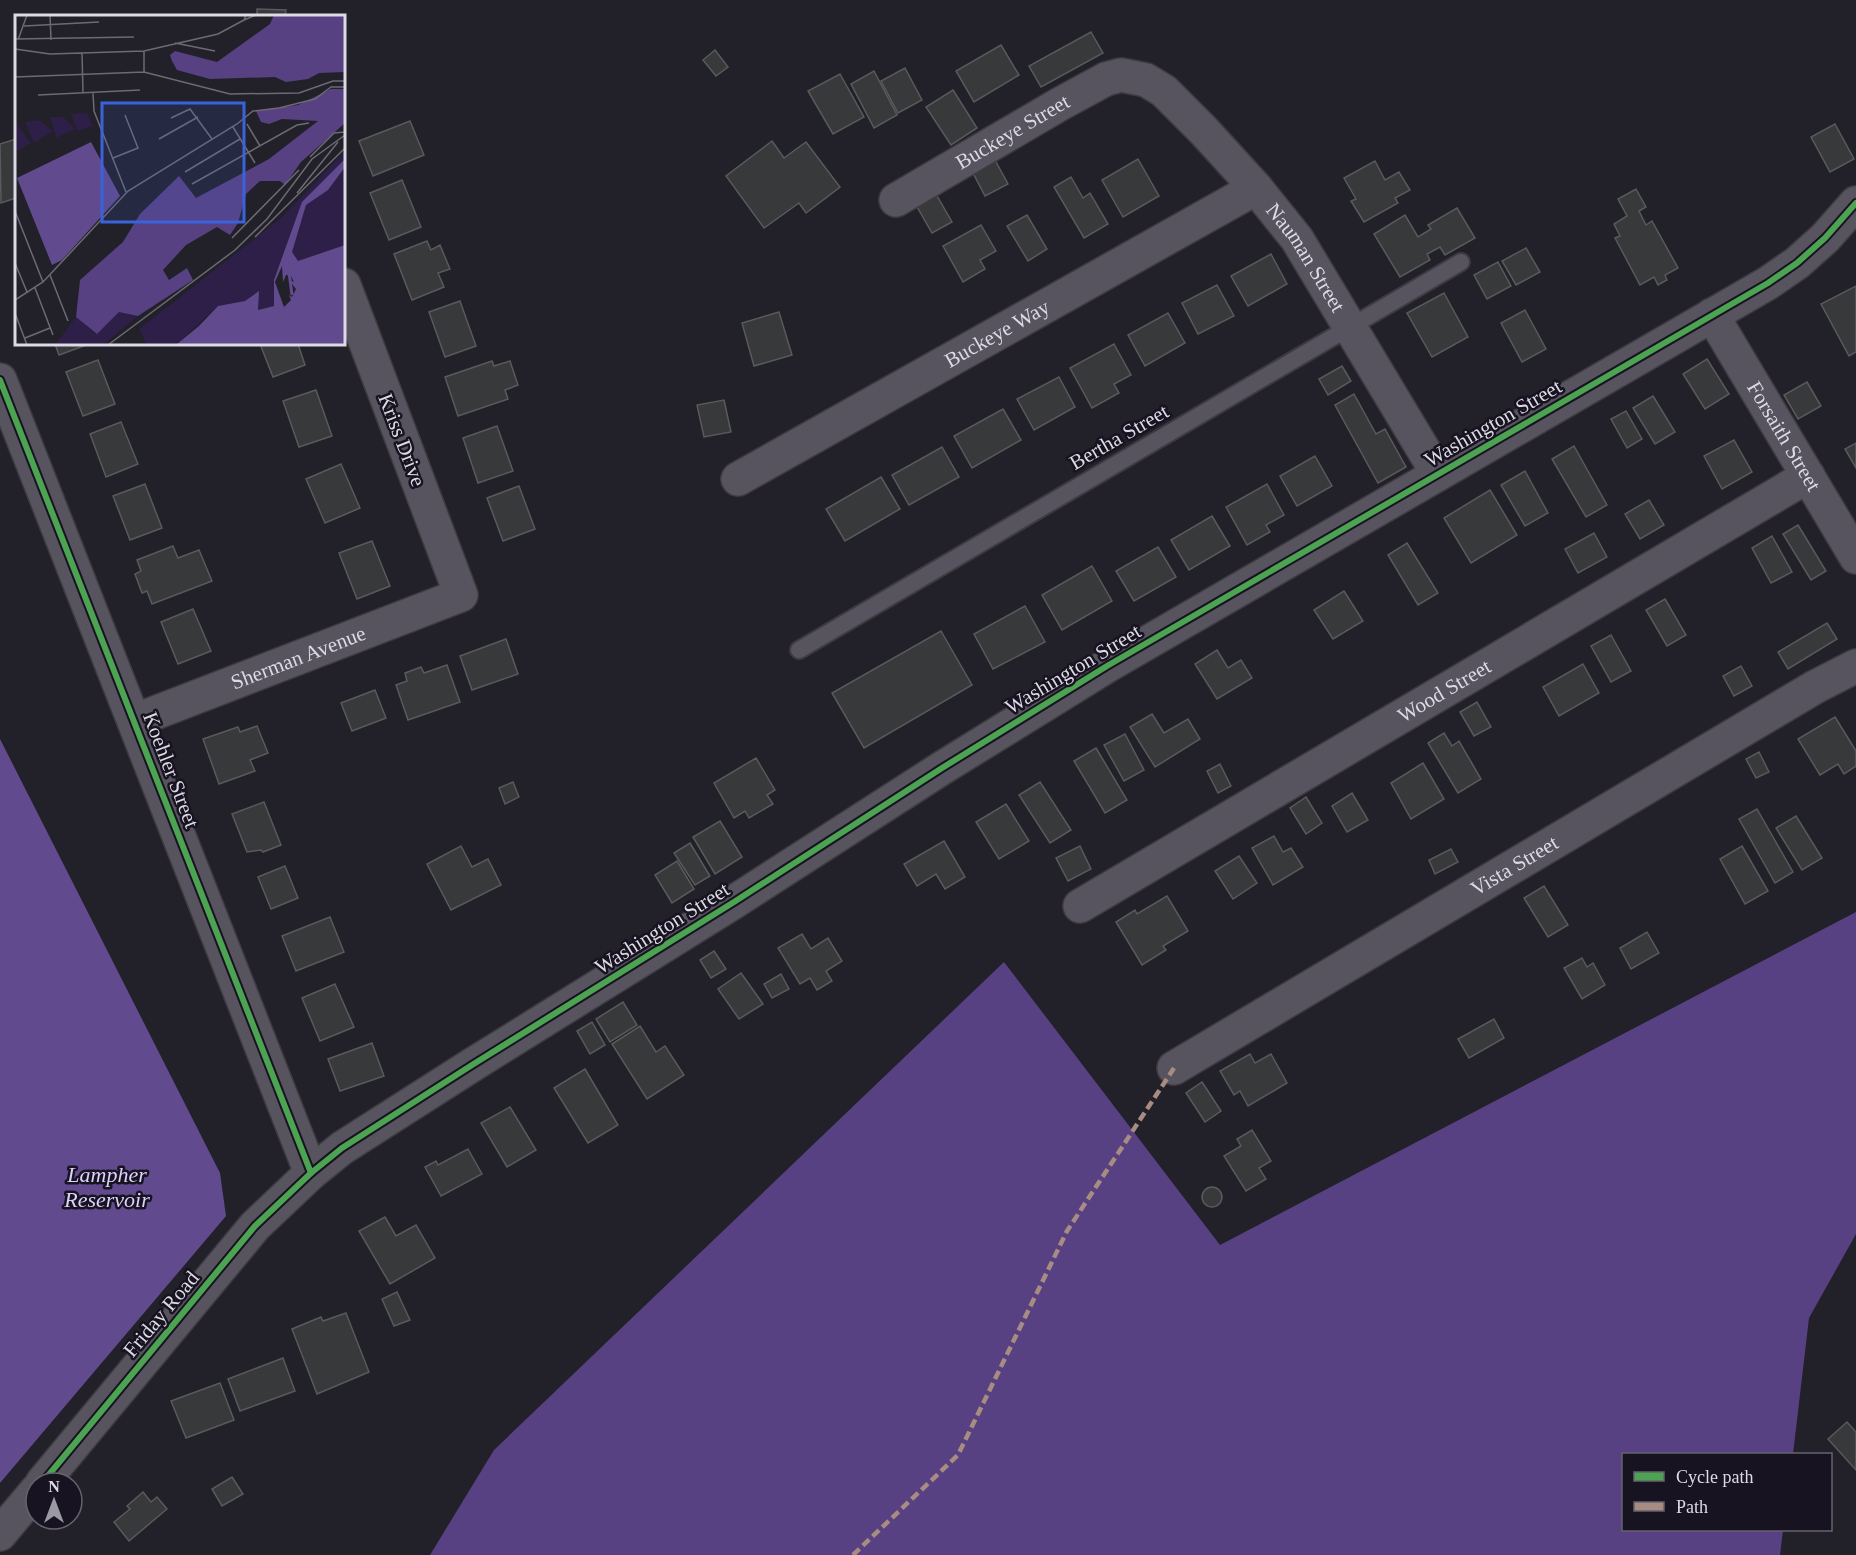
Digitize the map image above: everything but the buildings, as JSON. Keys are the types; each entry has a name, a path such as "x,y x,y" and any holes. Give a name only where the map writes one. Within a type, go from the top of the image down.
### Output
{"street":[{"name":"Buckeye Street","path":"896,200 1106,79 1121,75 1132,76"},
{"name":"Nauman Street","path":"1132,76 1146,80 1164,91 1256,188 1297,239 1438,474"},
{"name":"Buckeye Way","path":"738,479 1256,188"},
{"name":"Washington Street","path":"311,1173 352,1142 482,1059 734,903 942,768 1107,666 1768,283 1797,263 1825,238 1856,203"},
{"name":"Kriss Drive","path":"345,288 460,595"},
{"name":"Forsaith Street","path":"1712,315 1856,557"},
{"name":"Koehler Street","path":"0,380 311,1173"},
{"name":"Wood Street","path":"1080,906 1808,476"},
{"name":"Sherman Avenue","path":"134,721 460,595"},
{"name":"Vista Street","path":"1174,1068 1815,687 1856,666"},
{"name":"Friday Road","path":"52,1471 255,1226 311,1173"},
{"path":"0,1534 24,1505"}],"lane":[{"name":"Bertha Street","path":"799,650 1461,262"}],"shaded area":[{"path":"1856,912 1856,1234 1809,1318 1793,1453 1622,1453 1622,1531 1783,1531 1780,1555 430,1555 494,1450 1004,962 1220,1245"}],"water":[{"name":"Lampher Reservoir","path":"0,739 220,1173 226,1216 0,1483"}],"marked path":[{"path":"853,1555 958,1455 1067,1231 1174,1068"}],"cycle path":[{"path":"52,1471 255,1226 311,1173 342,1148 1107,666 1768,283 1797,263 1825,238 1856,203"},
{"path":"0,380 311,1173"}]}
